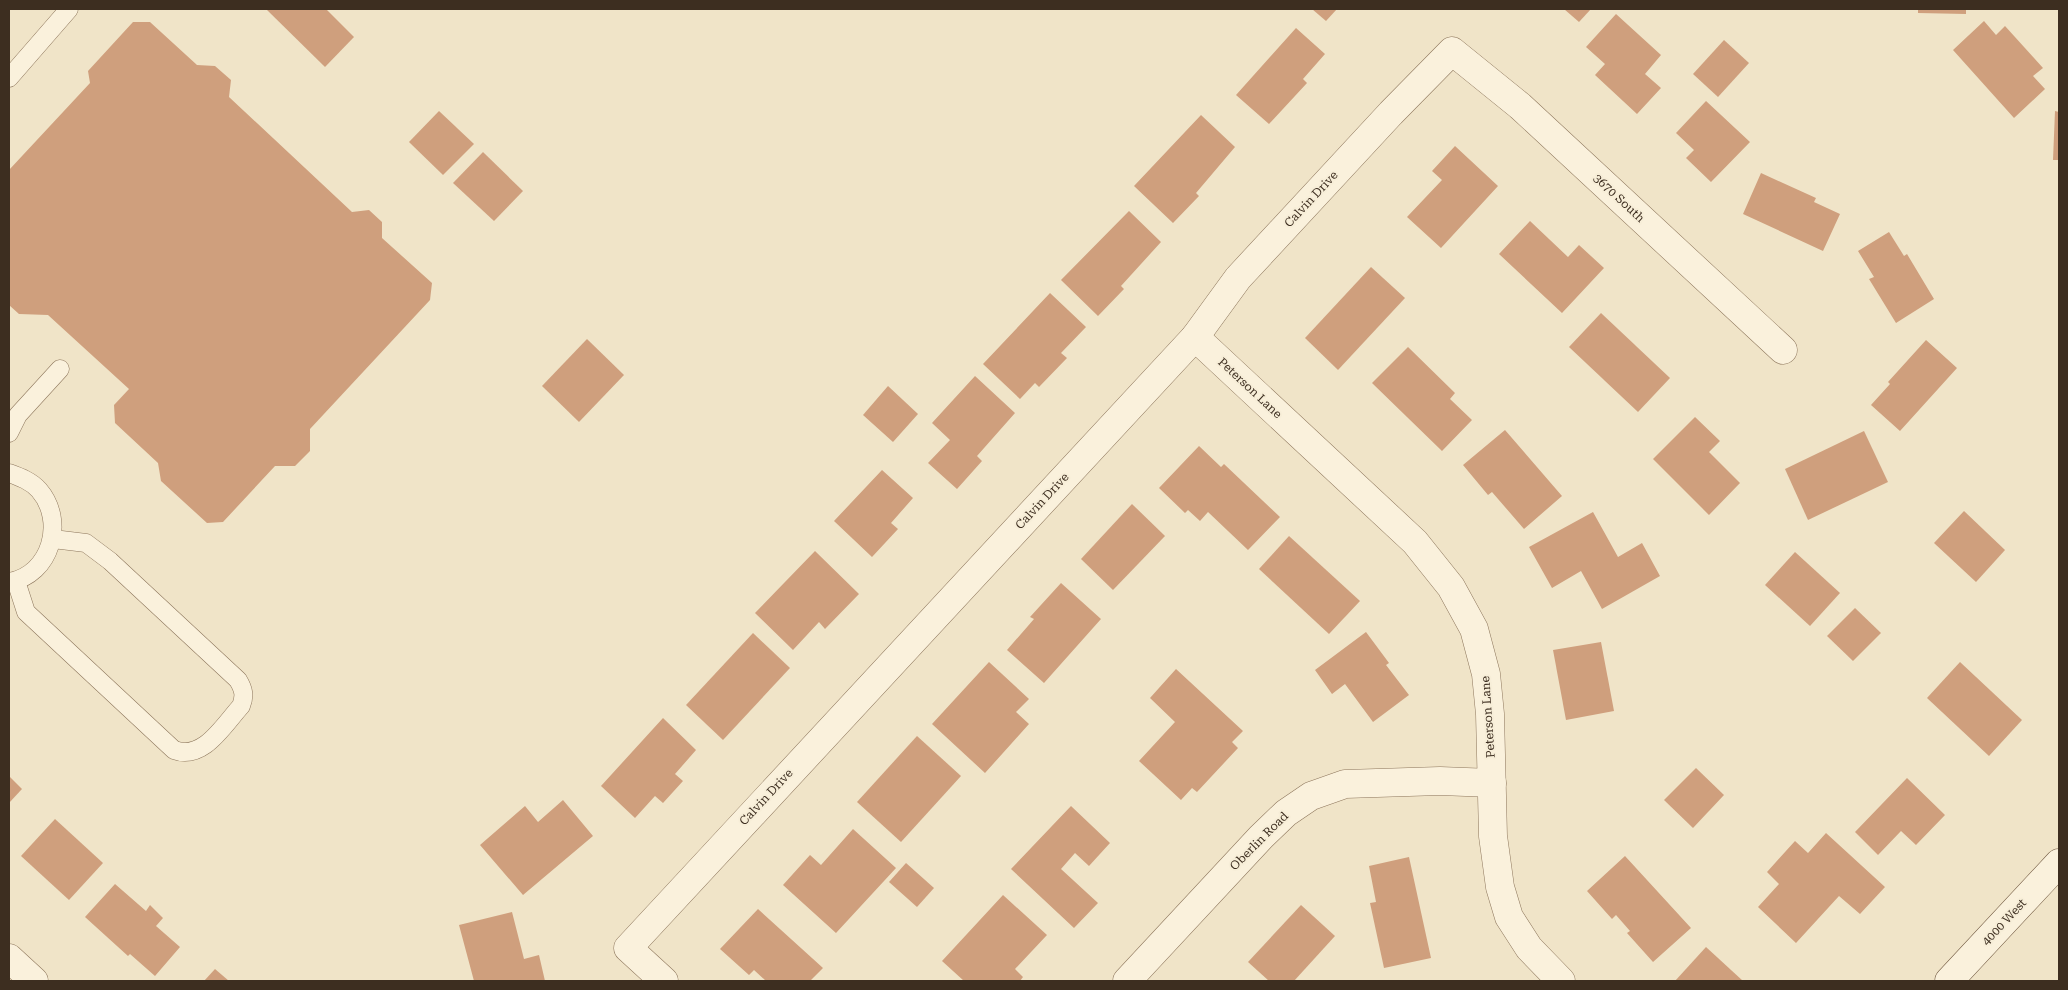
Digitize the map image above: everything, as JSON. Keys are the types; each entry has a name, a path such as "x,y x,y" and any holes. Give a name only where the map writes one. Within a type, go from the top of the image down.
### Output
{"street":[{"name":"Calvin Drive","path":"664,981 628,948 1195,337 1238,278 1391,113 1452,51"},
{"name":"3670 South","path":"1452,51 1520,106 1782,350"},
{"name":"Peterson Lane","path":"1195,337 1415,542 1451,587 1474,629 1486,674 1490,714 1493,836 1500,887 1510,917 1529,948 1561,981"},
{"name":"Oberlin Road","path":"1127,981 1261,837 1286,812 1311,796 1345,784 1440,781 1492,783"},
{"name":"4000 West","path":"1959,978 2059,863"},
{"path":"9,958 34,981"}],"lane":[{"path":"9,78 70,9"},
{"path":"9,433 18,415 60,369"},
{"path":"9,473 24,478 38,489 49,504 53,521 53,539 46,557 33,571 13,581 26,612 174,750 183,754 193,753 202,748 241,706 244,698 243,689 238,680 110,561 86,543 53,539"}],"building":[{"path":"266,9 326,9 354,37 325,67"},
{"path":"1312,9 1337,9 1326,21"},
{"path":"1564,9 1591,9 1579,22"},
{"path":"1918,9 1966,9 1966,14 1918,13"},
{"path":"1616,14 1661,55 1645,74 1661,88 1637,114 1595,75 1605,64 1586,47"},
{"path":"1984,21 1996,35 2005,26 2043,68 2033,76 2045,89 2014,118 1953,50"},
{"path":"133,22 150,22 197,65 215,66 231,80 229,97 352,212 369,210 382,222 382,238 432,283 430,300 310,429 310,451 295,466 275,466 223,522 207,523 161,481 158,463 115,423 114,405 129,389 48,315 19,314 9,305 9,170 90,83 88,71"},
{"path":"1296,28 1325,54 1303,79 1307,83 1269,124 1236,95"},
{"path":"1724,40 1749,63 1718,97 1693,74"},
{"path":"1706,101 1750,142 1711,182 1686,158 1694,150 1676,133"},
{"path":"439,111 474,144 443,175 409,142"},
{"path":"2055,111 2059,112 2059,160 2053,160"},
{"path":"1201,115 1235,147 1196,193 1199,196 1173,223 1134,186"},
{"path":"1455,146 1498,186 1441,248 1407,217 1442,180 1432,171"},
{"path":"483,152 523,191 494,221 453,183"},
{"path":"1761,173 1816,198 1814,202 1840,214 1823,251 1743,214"},
{"path":"1129,211 1161,242 1121,286 1124,289 1098,316 1061,280"},
{"path":"1530,221 1568,257 1579,245 1604,268 1562,313 1499,254"},
{"path":"1889,232 1904,256 1907,254 1934,299 1896,323 1869,279 1874,277 1858,251"},
{"path":"1371,267 1405,298 1338,370 1305,338"},
{"path":"1050,293 1086,327 1061,353 1067,358 1039,387 1035,383 1020,399 983,364"},
{"path":"1601,313 1670,378 1638,412 1569,347"},
{"path":"587,339 624,375 579,422 542,386"},
{"path":"1926,340 1957,368 1900,431 1871,405 1890,384 1888,382"},
{"path":"1408,347 1455,393 1450,399 1472,420 1442,451 1372,383"},
{"path":"975,376 1015,413 977,456 982,461 957,489 928,463 950,440 932,423"},
{"path":"888,386 918,414 893,442 863,415"},
{"path":"1695,417 1720,441 1709,452 1740,483 1709,515 1653,459"},
{"path":"1505,430 1562,496 1524,529 1492,492 1488,495 1463,465"},
{"path":"1864,431 1888,482 1808,520 1785,469"},
{"path":"1199,446 1221,467 1224,464 1280,517 1248,550 1208,512 1200,521 1188,510 1185,513 1159,488"},
{"path":"882,470 913,498 891,523 898,529 872,557 834,521"},
{"path":"1132,504 1165,536 1113,590 1081,559"},
{"path":"1964,511 2005,550 1976,582 1934,543"},
{"path":"1593,512 1618,557 1642,543 1660,576 1602,609 1581,571 1552,588 1529,547"},
{"path":"1289,536 1360,601 1329,634 1259,569"},
{"path":"815,551 859,594 825,629 819,622 793,650 755,613"},
{"path":"1795,552 1840,593 1810,626 1765,585"},
{"path":"1061,583 1101,619 1044,683 1007,650 1034,619 1030,617"},
{"path":"1855,608 1881,633 1853,661 1827,636"},
{"path":"1366,632 1389,663 1386,665 1409,695 1373,722 1345,684 1332,694 1315,670"},
{"path":"753,633 790,668 723,740 686,705"},
{"path":"1601,642 1614,711 1566,720 1553,650"},
{"path":"989,662 1029,699 1016,712 1029,724 985,773 932,724"},
{"path":"1960,662 2022,720 1989,756 1927,698"},
{"path":"1176,669 1243,731 1232,742 1238,748 1197,792 1192,788 1181,800 1139,761 1175,722 1150,698"},
{"path":"663,718 696,750 675,774 683,781 663,803 655,796 635,818 601,786"},
{"path":"917,736 961,776 901,842 857,802"},
{"path":"1696,768 1724,795 1693,828 1664,800"},
{"path":"9,776 22,789 9,803"},
{"path":"1907,778 1945,815 1916,845 1901,831 1878,855 1855,832"},
{"path":"563,800 593,836 523,895 480,845 525,806 538,822"},
{"path":"1071,806 1110,843 1089,866 1075,853 1061,869 1098,903 1074,928 1011,869"},
{"path":"55,819 103,863 69,900 21,856"},
{"path":"853,829 896,868 836,933 783,885 810,855 821,865"},
{"path":"1826,833 1885,887 1860,914 1839,896 1796,943 1758,907 1779,884 1767,872 1795,841 1808,853"},
{"path":"1625,856 1691,928 1653,962 1627,933 1630,931 1616,915 1612,919 1587,891"},
{"path":"1409,857 1431,958 1384,968 1370,903 1376,902 1369,866"},
{"path":"906,863 934,888 917,907 889,882"},
{"path":"115,884 146,911 150,905 163,918 156,926 180,947 155,976 130,954 128,956 85,917"},
{"path":"1003,895 1047,935 1015,969 1023,977 1020,981 964,981 942,961"},
{"path":"1301,905 1335,936 1294,981 1269,981 1248,962"},
{"path":"758,909 823,968 810,981 766,981 754,970 749,975 720,949"},
{"path":"512,912 524,959 539,955 545,981 474,981 459,925"},
{"path":"1706,947 1743,981 1675,981"},
{"path":"215,969 229,981 204,981"}]}
